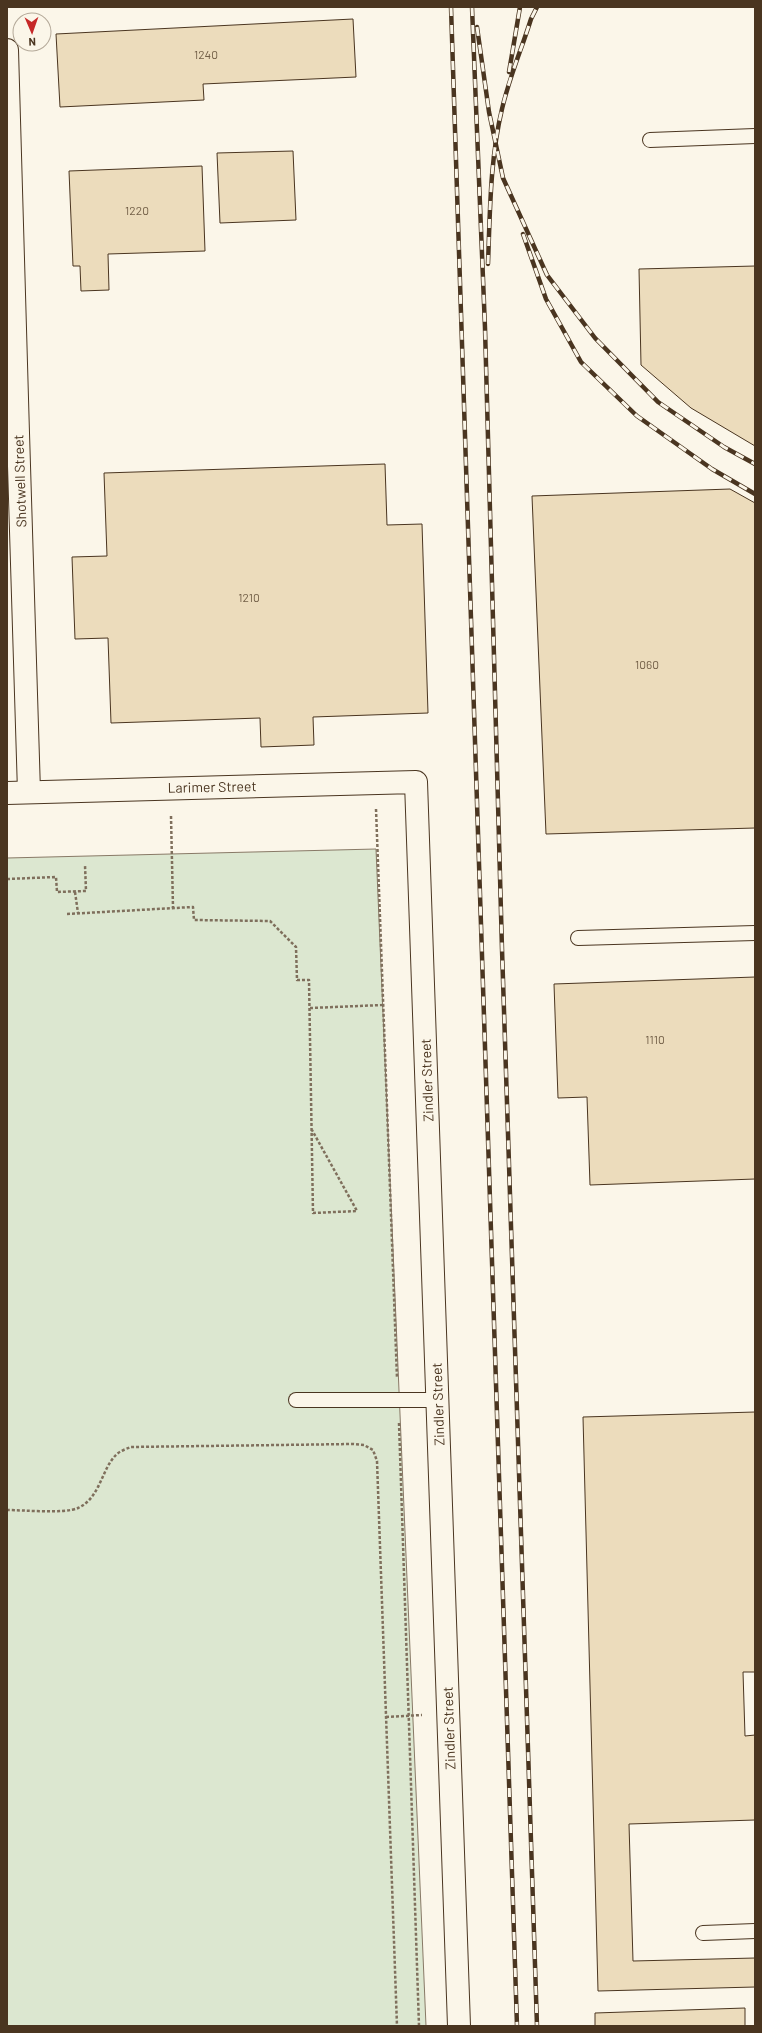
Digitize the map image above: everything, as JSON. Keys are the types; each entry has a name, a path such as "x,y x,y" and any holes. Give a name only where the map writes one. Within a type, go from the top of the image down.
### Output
{"street":[{"name":"Shotwell Street","path":"7,50 13,319 19,433 29,792"},
{"name":"Larimer Street","path":"7,793 416,782"},
{"name":"Zindler Street","path":"416,782 459,2026"}],"lane":[{"path":"650,140 755,136"},
{"path":"578,938 755,933"},
{"path":"296,1400 438,1400"},
{"path":"703,1933 755,1931"}],"path":[{"path":"170,788 173,908"},
{"path":"7,879 56,877 56,892 86,891 85,865"},
{"path":"75,892 78,913"},
{"path":"67,914 193,907 194,920 270,921 296,947 297,980 309,980 313,1213 357,1211 312,1130"},
{"path":"310,1008 383,1006"},
{"path":"7,1510 66,1510 78,1508 90,1499 98,1489 114,1456 131,1447 353,1444 364,1445 374,1450 377,1461 397,2026"},
{"path":"386,1717 448,1714"}],"green space":[{"path":"376,849 426,2026 7,2026 7,858"}],"building":[{"path":"353,19 356,77 203,84 204,100 60,107 56,34"},
{"path":"293,151 296,220 220,223 217,153"},
{"path":"202,166 205,251 108,254 109,290 81,291 80,266 73,266 69,171"},
{"path":"755,266 755,446 691,408 641,365 639,269"},
{"path":"385,464 387,525 422,524 428,713 313,717 314,745 261,747 260,718 111,723 108,638 75,639 72,557 107,556 104,473"},
{"path":"730,489 755,503 755,828 546,834 532,496"},
{"path":"755,977 755,1179 590,1185 587,1097 558,1098 554,984"},
{"path":"755,1412 755,1672 743,1672 745,1736 755,1735 755,1820 629,1824 633,1961 755,1958 755,1987 598,1991 583,1417"},
{"path":"745,2008 745,2026 595,2026 595,2013"}],"railway":[{"path":"451,7 517,2026"},
{"path":"472,7 485,328 502,949 537,2026"},
{"path":"509,72 520,7"},
{"path":"488,264 491,186 498,128 512,75 531,19 537,7"},
{"path":"477,27 489,112 503,178 547,275 595,338 658,402 724,447 755,464"},
{"path":"523,234 546,299 581,362 637,416 712,469 755,494"}]}
